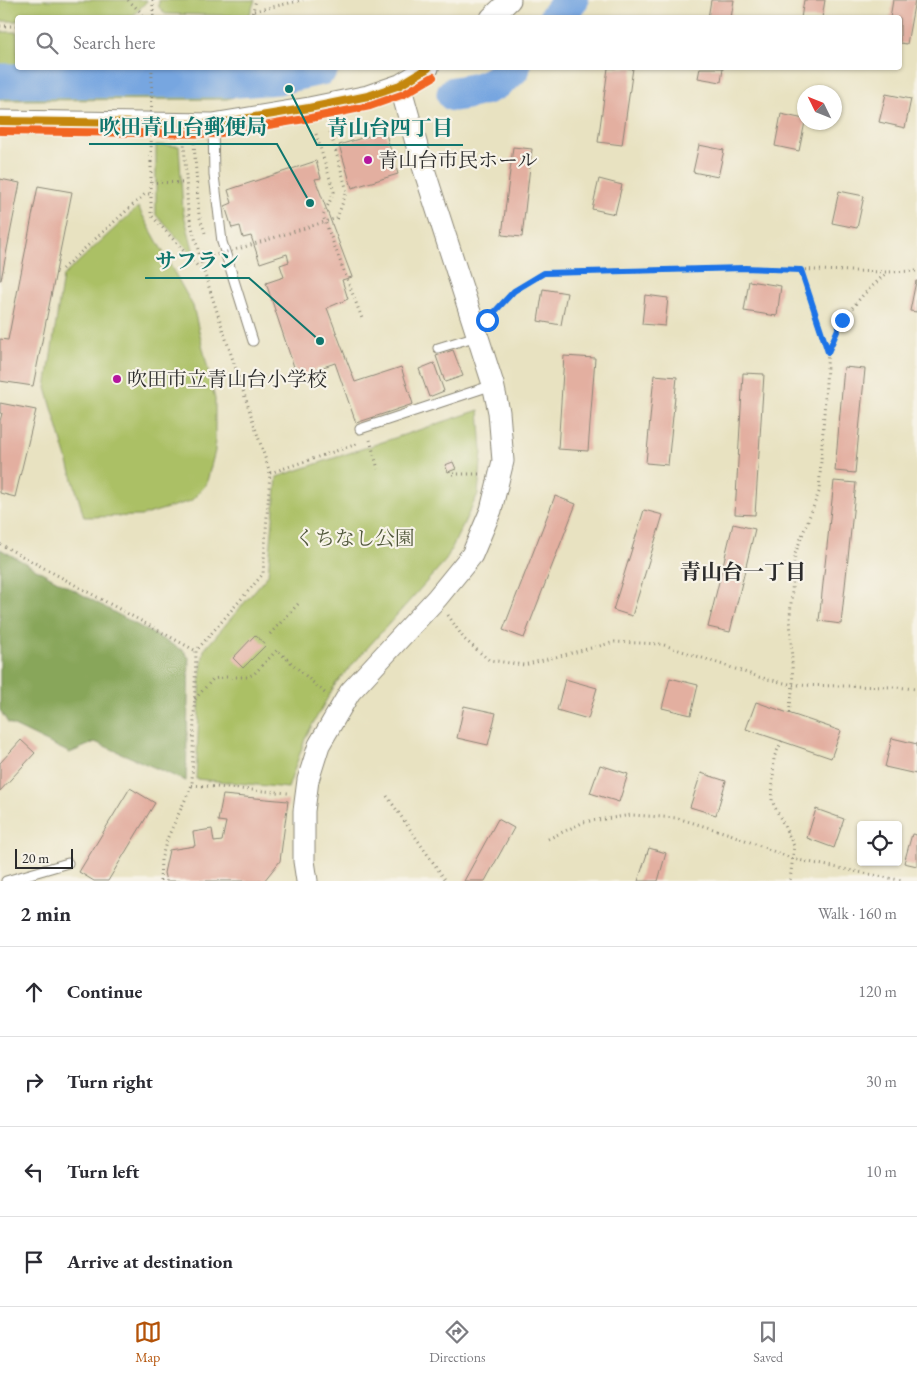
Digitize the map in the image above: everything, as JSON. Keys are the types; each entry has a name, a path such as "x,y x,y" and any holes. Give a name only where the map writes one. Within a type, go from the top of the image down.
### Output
{"street":[{"path":"494,15 510,0"},
{"path":"0,121 213,124 360,98 400,85 425,70"},
{"path":"307,881 304,861 304,811 308,780 319,745 350,692 437,598 472,554 492,510 503,461 499,412 482,328 420,157 400,85"}],"lane":[{"path":"213,124 214,174 222,242 253,341"},
{"path":"438,348 482,328"},
{"path":"360,429 493,384"},
{"path":"6,881 68,863"}],"path":[{"path":"128,0 144,15"},
{"path":"153,0 153,15"},
{"path":"252,15 256,0"},
{"path":"254,12 303,0"},
{"path":"0,26 15,26"},
{"path":"152,70 151,215 204,272"},
{"path":"200,259 337,218 348,191 330,131"},
{"path":"316,134 334,192 323,216 364,321"},
{"path":"160,881 161,860 167,838 192,785 196,651 263,574 270,473 200,259 188,212 184,141"},
{"path":"194,142 199,215 207,238"},
{"path":"151,182 186,183"},
{"path":"62,270 145,194 151,194"},
{"path":"216,248 221,253"},
{"path":"482,328 514,291 544,273 745,268 887,272 917,271"},
{"path":"801,270 828,352"},
{"path":"788,713 793,685 790,616 795,554 819,492 828,352 842,320 863,295 887,272"},
{"path":"370,440 378,469"},
{"path":"453,474 484,474"},
{"path":"0,544 196,651"},
{"path":"437,598 464,639 489,660 524,665 615,642 662,644 759,677 793,685 917,689"},
{"path":"270,634 300,602"},
{"path":"194,700 213,680 224,677 247,678 254,674 276,650 319,688"},
{"path":"782,741 774,757 772,802 794,846 790,881"},
{"path":"192,785 291,794"},
{"path":"387,796 446,881"},
{"path":"548,839 584,822 632,815 677,818 730,834 793,859 904,881"}],"green space":[{"path":"0,0 147,0 134,15 15,15 15,21 0,21"},
{"path":"159,0 255,0 249,15 165,14 159,7"},
{"path":"0,32 15,32 15,70 341,70 339,72 273,85 227,99 0,100"},
{"path":"156,145 179,146 183,211 195,257 156,215"},
{"path":"138,207 193,306 215,399 215,451 206,485 191,501 141,516 84,517 46,388 63,276"},
{"name":"くちなし公園","path":"479,410 482,452 478,494 446,560 336,683 306,736 288,788 196,779 201,669 204,650 268,575 277,477"},
{"path":"0,549 184,651 189,658 186,781 95,742 70,753 8,723 0,710"}],"building":[{"path":"711,0 734,0 732,15 708,15"},
{"path":"804,0 825,0 822,15 802,15"},
{"path":"893,0 915,0 907,44 902,43 902,15 890,15"},
{"path":"608,70 633,70 622,145 598,142"},
{"path":"700,70 723,70 721,82 698,78"},
{"path":"886,94 911,99 905,128 879,122"},
{"path":"781,114 797,117 797,130 803,130 799,151 775,146"},
{"name":"青山台市民ホール","path":"385,131 398,174 352,188 339,145"},
{"path":"699,145 724,150 718,177 693,172"},
{"path":"513,147 532,149 522,237 502,235"},
{"path":"316,161 321,178 315,179 352,277 342,280 348,299 327,308 355,382 401,367 413,404 356,423 335,363 297,376 266,283 284,277 280,265 289,262 287,254 260,263 251,236 243,238 240,226 232,228 225,206 232,203 228,190"},
{"path":"0,179 20,183 1,280 0,280"},
{"path":"599,179 622,185 615,214 592,209"},
{"path":"38,186 72,192 33,386 0,381 0,339 8,340"},
{"path":"839,191 864,196 857,228 832,223"},
{"path":"749,281 781,286 777,316 744,311"},
{"path":"917,281 917,312 910,311"},
{"path":"543,289 567,293 561,325 538,321"},
{"path":"645,295 668,298 665,326 642,324"},
{"path":"453,350 463,376 445,382 436,356"},
{"path":"564,356 595,358 588,451 558,449"},
{"path":"434,363 444,391 429,397 419,369"},
{"path":"844,367 865,369 855,473 835,471"},
{"path":"743,373 764,374 755,515 735,514"},
{"path":"654,375 677,377 668,465 646,463"},
{"path":"0,403 36,410 15,497 0,493 0,421 2,413 0,413"},
{"path":"453,462 456,469 448,472 445,465"},
{"path":"834,481 856,483 841,624 819,621"},
{"path":"555,496 576,504 524,638 503,630"},
{"path":"644,510 663,515 632,616 613,610"},
{"path":"733,524 755,529 730,632 708,627"},
{"path":"255,635 266,645 243,668 233,658"},
{"path":"670,678 698,685 691,715 662,708"},
{"path":"565,679 597,688 588,719 557,710"},
{"path":"756,702 841,731 831,758 746,729"},
{"path":"464,706 496,713 488,745 457,738"},
{"path":"892,738 917,744 916,774 885,767"},
{"path":"21,740 35,753 0,791 0,763"},
{"path":"600,765 628,774 619,802 590,793"},
{"path":"701,773 726,781 716,815 690,807"},
{"path":"130,788 155,803 108,881 94,881 79,872"},
{"path":"223,795 288,801 280,861 264,881 166,881 164,873 169,850 195,846 193,832 212,829 214,842 222,841 226,822 218,821"},
{"path":"816,809 844,819 834,848 807,838"},
{"path":"498,819 514,828 485,881 464,881"},
{"path":"912,834 917,835 917,866 904,863"},
{"path":"649,848 666,853 658,881 638,881"}],"waterway":[{"path":"558,15 571,0"},
{"path":"0,81 237,80 279,77 312,70"},
{"path":"454,94 486,87 499,80 511,70"}],"transit line":[{"path":"0,121 213,124 368,96 400,85 425,70"},
{"path":"0,131 215,134 370,106 404,94 433,77"}],"place":[{"name":"青山台四丁目","path":"289,89"},
{"name":"青山台市民ホール","path":"368,160"},
{"name":"吹田青山台郵便局","path":"310,203"},
{"name":"サフラン","path":"320,341"},
{"name":"吹田市立青山台小学校","path":"117,379"}],"district":[{"name":"青山台一丁目","path":"743,571"}],"route":[{"path":"487,320 514,291 544,273 745,268 801,270 828,352 842,320"}]}
